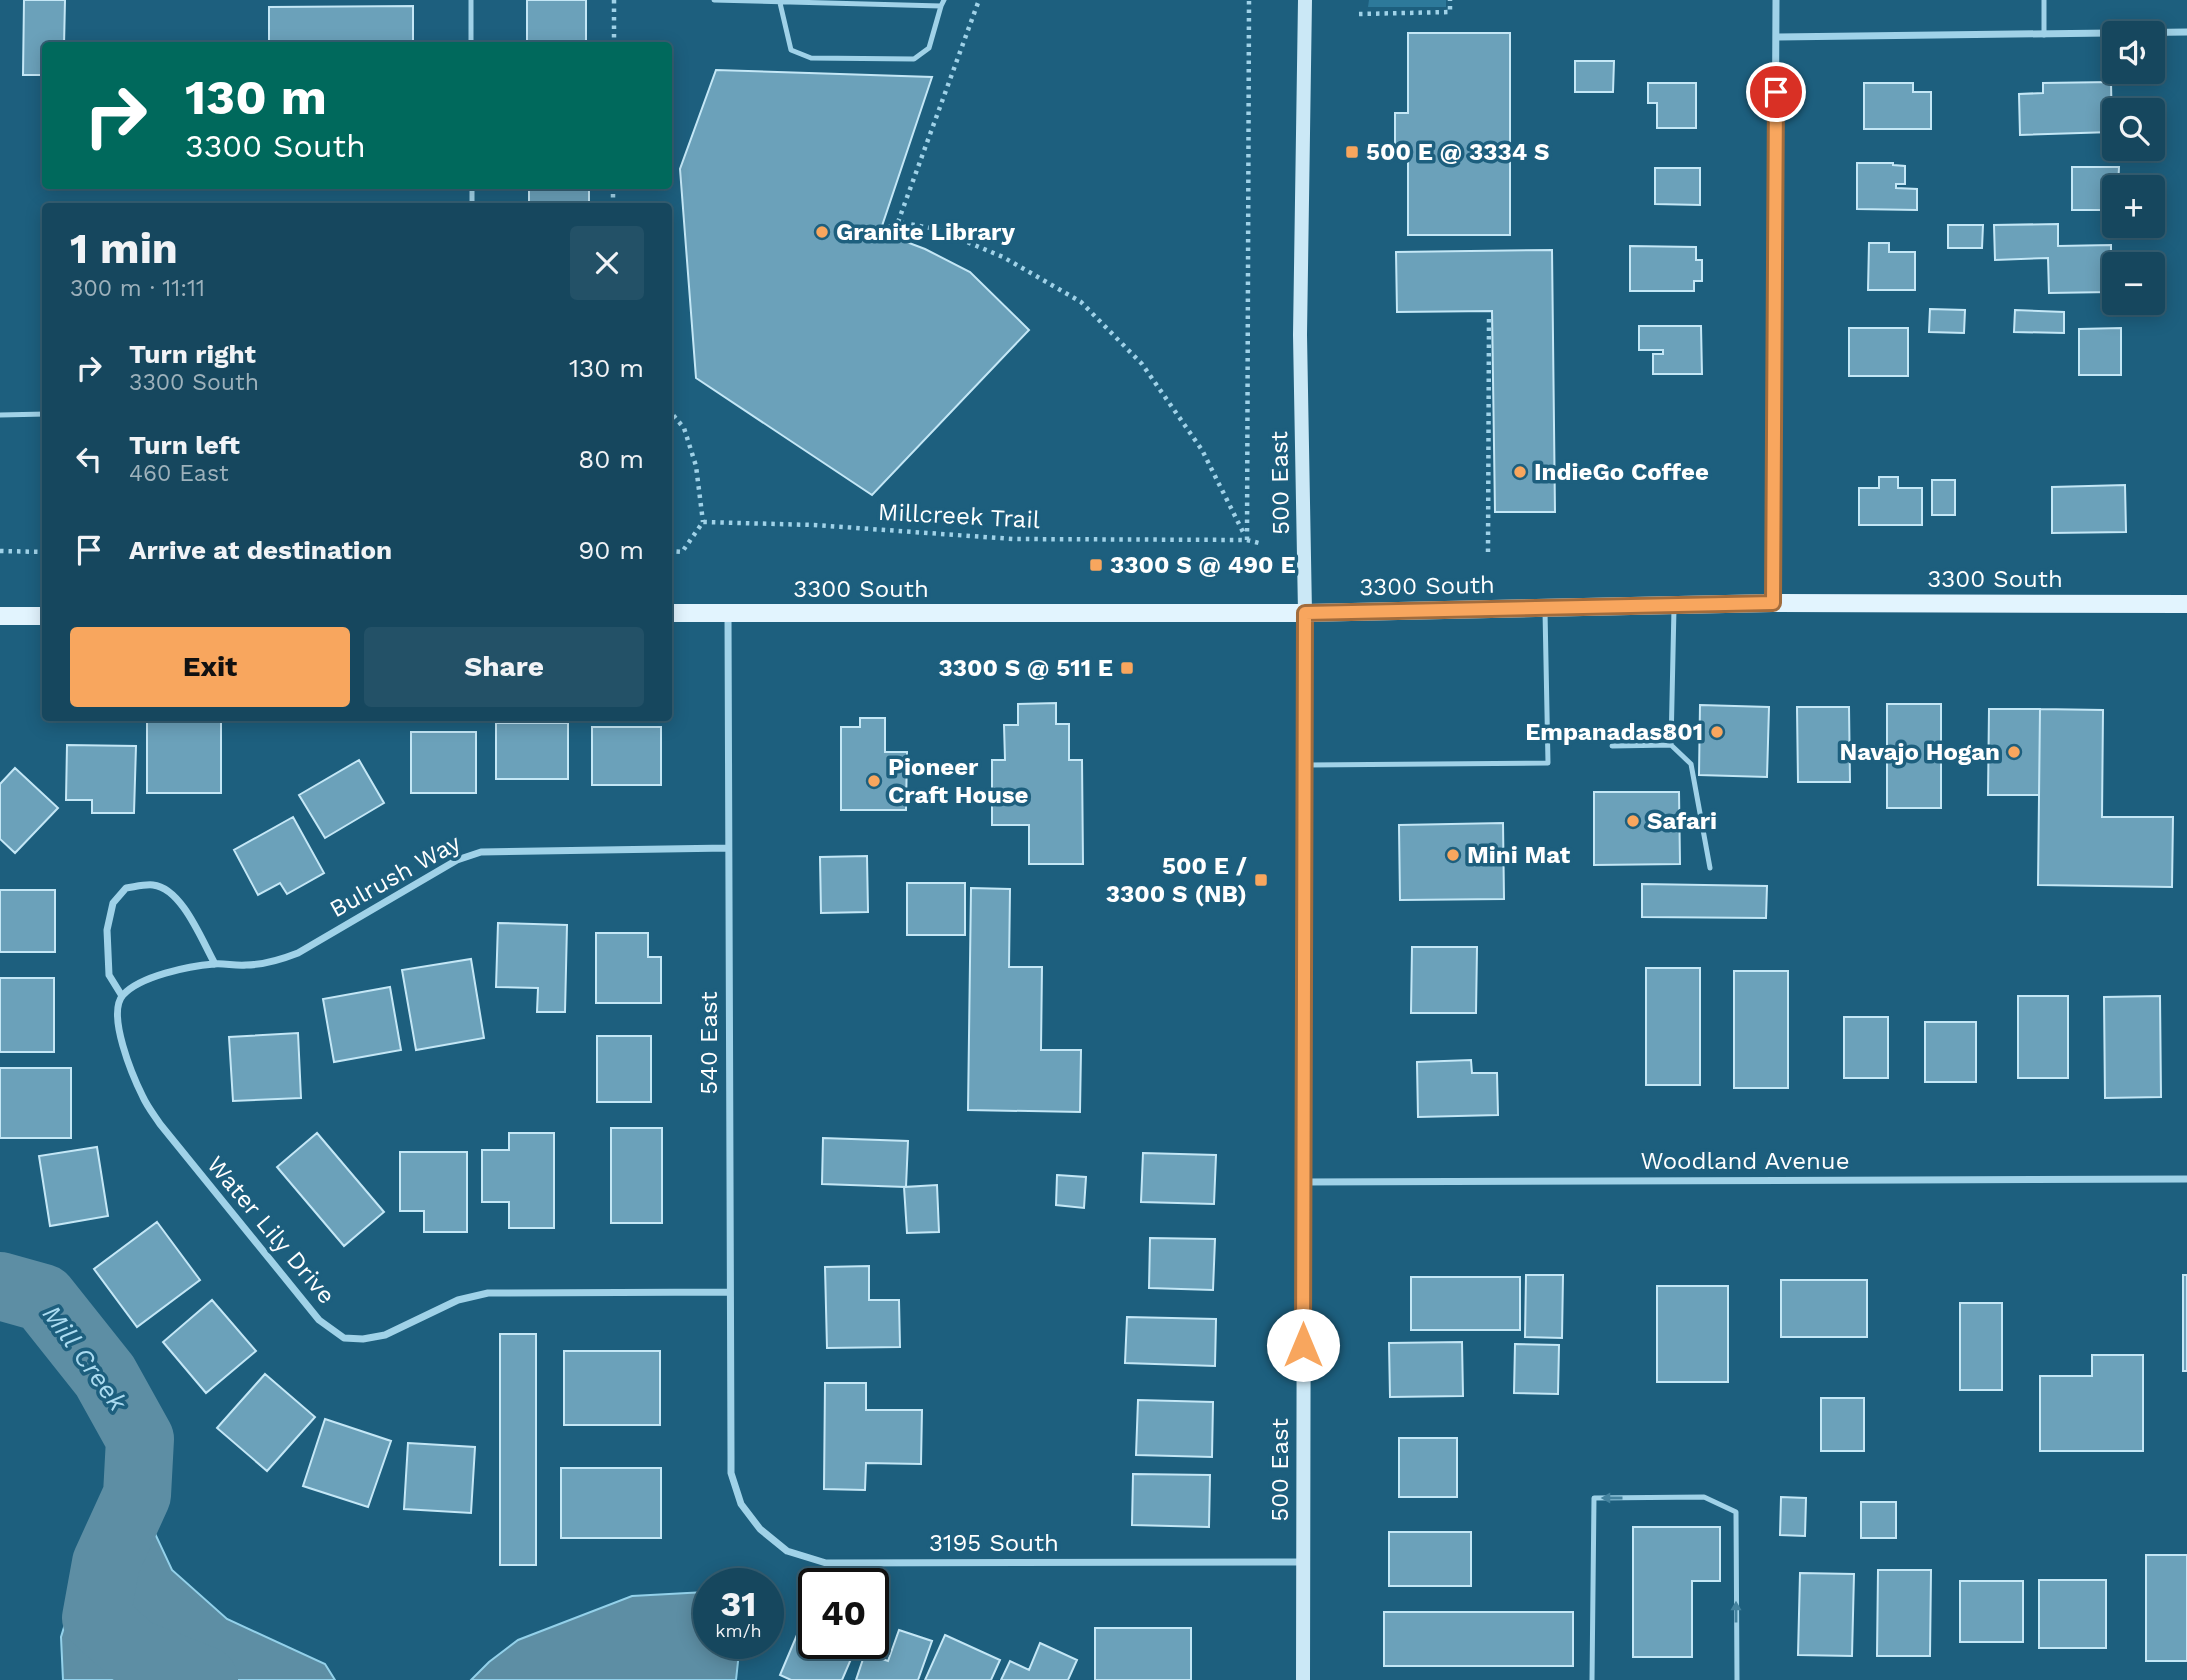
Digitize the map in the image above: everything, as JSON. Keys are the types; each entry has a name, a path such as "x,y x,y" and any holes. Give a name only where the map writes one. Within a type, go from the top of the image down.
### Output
{"main road":[{"name":"3300 South","path":"672,613 1305,613 1773,603 2187,604"},
{"path":"0,617 42,616"}],"street":[{"name":"500 East","path":"1303,1680 1305,613 1300,335 1305,0"},
{"path":"1773,603 1776,0"},
{"path":"1776,37 2187,32"},
{"name":"540 East","path":"728,614 731,1473"},
{"name":"Bulrush Way","path":"122,996 143,982 180,970 215,964 271,963 298,953 457,860 481,852 728,848"},
{"path":"122,996 109,975 107,930 113,903 126,888 153,885 169,890 188,913 215,964"},
{"name":"Water Lily Drive","path":"122,996 118,1020 125,1053 144,1099 160,1124 319,1320 344,1338 363,1339 385,1335 458,1300 488,1293 730,1292"},
{"name":"Woodland Avenue","path":"1303,1182 2187,1179"},
{"name":"3195 South","path":"731,1473 741,1504 760,1529 787,1551 826,1563 1303,1562"}],"lane":[{"path":"471,0 471,42"},
{"path":"714,0 780,3 942,3 929,48 914,59 811,58 790,50 780,3"},
{"path":"2044,0 2044,35"},
{"path":"0,415 42,414"},
{"path":"1671,745 1674,605"},
{"path":"1304,765 1548,763 1545,608"},
{"path":"1612,746 1671,745 1690,764 1710,868"},
{"path":"1592,1680 1594,1498 1704,1497 1736,1512 1737,1680"}],"path":[{"path":"614,0 614,42"},
{"path":"898,222 979,0"},
{"path":"1247,540 1249,0"},
{"path":"1359,14 1450,12 1450,0"},
{"path":"880,232 898,222 936,229 1003,257 1081,302 1142,364 1202,450 1247,540"},
{"path":"1488,552 1489,317"},
{"path":"672,414 684,428 696,466 703,522 682,552 672,551"},
{"name":"Millcreek Trail","path":"703,522 814,525 1013,539 1247,540 1263,544"},
{"path":"0,551 42,551"}],"shaded area":[{"path":"1369,0 1446,0 1446,7 1368,7"},
{"path":"137,1495 172,1570 227,1619 325,1664 335,1680 63,1680 61,1637 79,1579 121,1522"},
{"path":"693,1593 693,1659 738,1659 736,1680 471,1680 518,1640 632,1596"}],"building":[{"path":"24,0 65,0 64,42 42,42 42,75 23,75"},
{"path":"527,0 586,0 586,42 527,42"},
{"path":"413,6 413,42 269,42 269,7"},
{"path":"1408,33 1510,33 1510,235 1408,235 1408,158 1395,158 1395,113 1408,113"},
{"path":"1575,61 1614,61 1613,92 1575,92"},
{"path":"716,70 932,77 880,232 925,249 970,272 1029,330 872,495 696,378 680,169"},
{"path":"1648,83 1696,83 1696,128 1657,128 1657,103 1648,103"},
{"path":"1864,83 1913,83 1913,92 1931,92 1931,129 1864,129"},
{"path":"2043,83 2111,84 2111,98 2102,98 2102,132 2020,135 2019,94 2043,93"},
{"path":"1857,163 1893,163 1905,166 1905,184 1896,184 1896,188 1917,189 1917,210 1857,209"},
{"path":"2072,167 2119,167 2119,175 2102,175 2102,210 2072,210"},
{"path":"1655,168 1700,168 1700,205 1655,204"},
{"path":"529,189 589,189 589,203 529,203"},
{"path":"2058,224 2058,246 2111,245 2111,252 2102,252 2102,292 2049,293 2048,258 1995,260 1994,225"},
{"path":"1948,225 1983,225 1982,248 1948,248"},
{"path":"1869,243 1889,243 1889,252 1915,252 1915,290 1868,290"},
{"path":"1630,246 1696,247 1696,260 1702,260 1702,281 1694,281 1694,291 1630,291"},
{"path":"1552,250 1555,512 1495,512 1492,311 1397,312 1396,252"},
{"path":"1930,309 1965,310 1964,333 1929,332"},
{"path":"2015,310 2064,312 2064,333 2014,332"},
{"path":"1639,326 1701,326 1702,374 1653,374 1653,354 1663,354 1663,350 1639,350"},
{"path":"1849,328 1908,328 1908,376 1849,376"},
{"path":"2121,328 2121,375 2079,375 2079,329"},
{"path":"1879,477 1898,477 1898,488 1922,488 1922,525 1859,525 1859,488 1879,488"},
{"path":"1932,480 1955,480 1955,515 1932,515"},
{"path":"2125,485 2126,532 2052,533 2052,487"},
{"path":"1056,703 1056,724 1069,724 1069,760 1082,760 1083,864 1029,864 1029,825 992,825 992,760 1005,760 1004,725 1018,725 1018,704"},
{"path":"1887,704 1941,704 1941,808 1887,808"},
{"path":"1700,705 1769,707 1767,777 1699,775"},
{"path":"1797,707 1849,707 1850,782 1798,782"},
{"name":"Navajo Hogan","path":"1989,709 2040,709 2039,795 1988,795"},
{"path":"2040,709 2103,710 2102,817 2173,817 2172,887 2038,885"},
{"name":"Pioneer Craft House","path":"860,718 885,718 885,752 907,752 906,810 841,810 841,727 860,727"},
{"path":"147,721 221,721 221,793 147,793"},
{"path":"496,723 568,723 568,779 496,779"},
{"path":"592,727 661,727 661,785 592,785"},
{"path":"411,732 476,732 476,793 411,793"},
{"path":"67,745 136,746 134,813 92,813 92,800 66,800"},
{"path":"359,760 384,803 325,838 299,795"},
{"path":"15,768 58,808 15,853 0,839 0,784"},
{"path":"1594,792 1679,792 1680,864 1594,865"},
{"path":"293,817 324,873 287,894 280,883 258,895 234,850"},
{"path":"1503,823 1504,899 1400,900 1399,825"},
{"path":"867,856 868,912 821,913 820,857"},
{"path":"907,883 965,883 965,935 907,935"},
{"path":"1642,884 1767,886 1766,918 1642,917"},
{"path":"971,888 1010,889 1009,967 1042,967 1041,1050 1081,1050 1080,1112 968,1110"},
{"path":"0,890 55,890 55,952 0,952"},
{"path":"498,923 567,925 565,1012 537,1012 538,988 496,987"},
{"path":"596,933 648,933 648,957 661,957 661,1003 596,1003"},
{"path":"1412,947 1477,947 1476,1013 1411,1013"},
{"path":"471,959 484,1038 416,1050 402,970"},
{"path":"1646,968 1700,968 1700,1085 1646,1085"},
{"path":"1734,971 1788,971 1788,1088 1734,1088"},
{"path":"0,978 54,978 54,1052 0,1052"},
{"path":"390,987 401,1050 334,1062 323,999"},
{"path":"2018,996 2068,996 2068,1078 2018,1078"},
{"path":"2160,996 2161,1097 2105,1098 2104,997"},
{"path":"1844,1017 1888,1017 1888,1078 1844,1078"},
{"path":"1925,1022 1976,1022 1976,1082 1925,1082"},
{"path":"298,1033 301,1098 233,1101 229,1037"},
{"path":"597,1036 651,1036 651,1102 597,1102"},
{"path":"1471,1060 1472,1073 1497,1073 1498,1115 1418,1117 1417,1062"},
{"path":"0,1068 71,1068 71,1138 0,1138"},
{"path":"611,1128 662,1128 662,1223 611,1223"},
{"path":"317,1133 384,1212 344,1246 277,1167"},
{"path":"509,1133 554,1133 554,1228 509,1228 509,1202 482,1202 482,1150 509,1150"},
{"path":"823,1138 908,1141 906,1187 822,1184"},
{"path":"97,1147 108,1216 50,1226 39,1156"},
{"path":"400,1152 467,1152 467,1232 424,1232 424,1211 400,1211"},
{"path":"1143,1153 1216,1155 1214,1204 1141,1202"},
{"path":"1057,1175 1086,1177 1084,1208 1056,1205"},
{"path":"937,1185 939,1232 907,1233 904,1187"},
{"path":"157,1222 200,1280 137,1327 94,1269"},
{"path":"1150,1238 1215,1239 1213,1290 1149,1288"},
{"path":"869,1266 869,1300 899,1300 900,1347 827,1348 825,1267"},
{"path":"1526,1275 1563,1275 1562,1338 1525,1337"},
{"path":"2183,1275 2187,1275 2187,1371 2183,1371"},
{"path":"1411,1277 1520,1277 1520,1330 1411,1330"},
{"path":"1781,1280 1867,1280 1867,1337 1781,1337"},
{"path":"1657,1286 1728,1286 1728,1382 1657,1382"},
{"path":"212,1300 256,1351 206,1393 163,1342"},
{"path":"1960,1303 2002,1303 2002,1390 1960,1390"},
{"path":"1127,1317 1216,1319 1215,1366 1125,1363"},
{"path":"500,1334 536,1334 536,1565 500,1565"},
{"path":"1462,1342 1463,1396 1390,1397 1389,1343"},
{"path":"1515,1344 1559,1345 1558,1394 1514,1393"},
{"path":"564,1351 660,1351 660,1425 564,1425"},
{"path":"2092,1355 2143,1355 2143,1451 2040,1451 2040,1376 2092,1376"},
{"path":"265,1374 315,1417 267,1471 217,1428"},
{"path":"825,1383 866,1383 866,1410 922,1410 921,1464 866,1463 865,1490 824,1489"},
{"path":"1821,1398 1864,1398 1864,1451 1821,1451"},
{"path":"1138,1400 1213,1402 1212,1457 1136,1455"},
{"path":"325,1419 391,1441 368,1507 303,1486"},
{"path":"1399,1438 1457,1438 1457,1497 1399,1497"},
{"path":"408,1443 475,1447 471,1513 404,1509"},
{"path":"561,1468 661,1468 661,1538 561,1538"},
{"path":"1133,1474 1210,1475 1209,1527 1132,1525"},
{"path":"1781,1497 1806,1498 1805,1536 1780,1535"},
{"path":"1861,1502 1896,1502 1896,1538 1861,1538"},
{"path":"1633,1527 1720,1527 1720,1581 1692,1581 1692,1657 1633,1657"},
{"path":"1389,1532 1471,1532 1471,1586 1389,1586"},
{"path":"2146,1555 2187,1555 2187,1661 2146,1661"},
{"path":"1878,1570 1931,1570 1930,1656 1877,1656"},
{"path":"1800,1573 1854,1574 1852,1656 1798,1655"},
{"path":"2039,1580 2106,1580 2106,1648 2039,1648"},
{"path":"1960,1581 2023,1581 2023,1642 1960,1642"},
{"path":"1384,1612 1573,1612 1573,1666 1384,1666"},
{"path":"1095,1628 1191,1628 1191,1680 1095,1680"},
{"path":"899,1630 932,1641 918,1680 856,1680 863,1659 888,1661"},
{"path":"798,1632 798,1659 851,1659 842,1680 791,1680 780,1675"},
{"path":"945,1635 1000,1660 991,1680 925,1680"},
{"path":"1040,1643 1077,1660 1068,1680 1001,1680 1010,1661 1029,1670"}],"waterway":[{"name":"Mill Creek","path":"0,1286 43,1298 105,1376 140,1439 137,1495 106,1563 96,1618 133,1652 204,1680"}],"place":[{"name":"500 E @ 3334 S","path":"1352,152"},
{"name":"Granite Library","path":"822,232"},
{"name":"IndieGo Coffee","path":"1520,472"},
{"name":"3300 S @ 490 E","path":"1096,565"},
{"name":"3300 S @ 511 E","path":"1127,668"},
{"name":"Empanadas801","path":"1717,732"},
{"name":"Navajo Hogan","path":"2014,752"},
{"name":"Pioneer Craft House","path":"874,781"},
{"name":"Safari","path":"1633,821"},
{"name":"Mini Mat","path":"1453,855"},
{"name":"500 E / 3300 S (NB)","path":"1261,880"}],"route":[{"path":"1303,1345 1305,613 1773,603 1776,92"}]}
